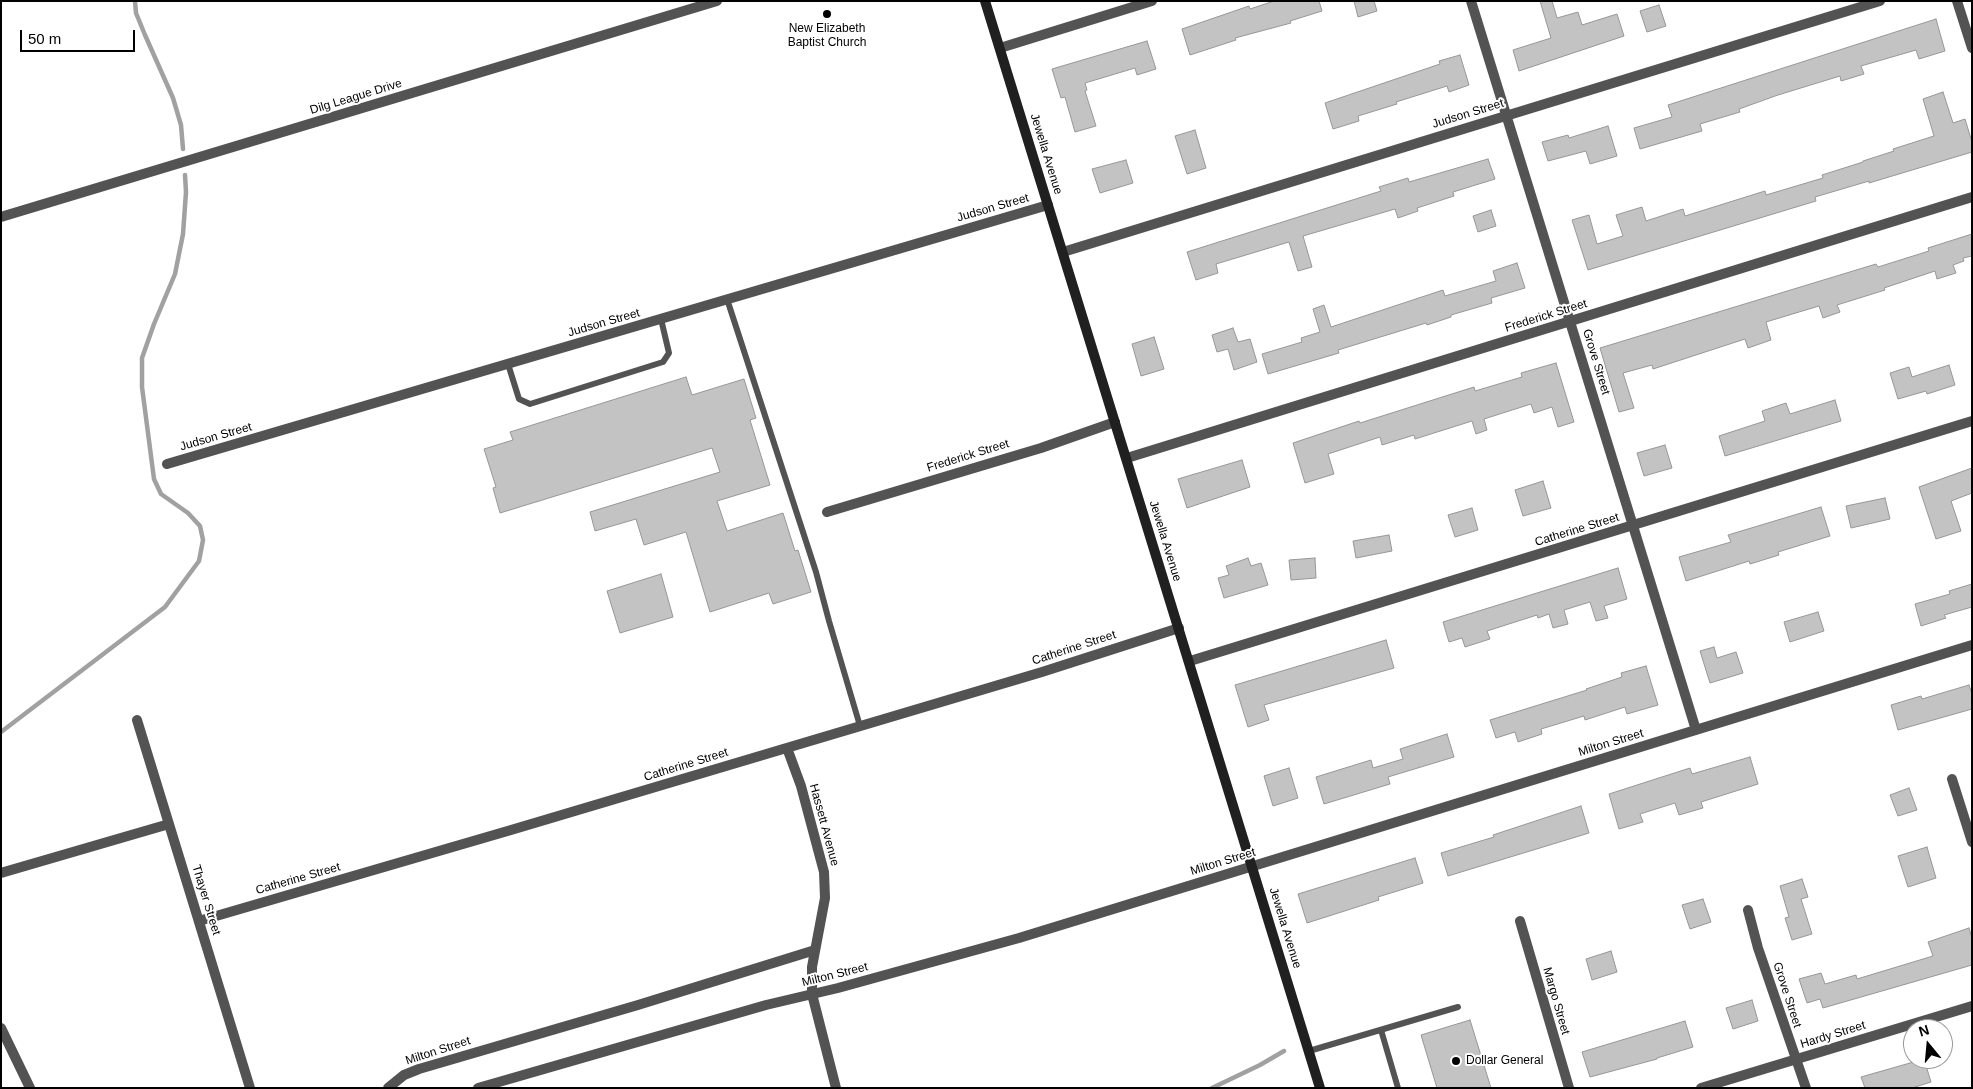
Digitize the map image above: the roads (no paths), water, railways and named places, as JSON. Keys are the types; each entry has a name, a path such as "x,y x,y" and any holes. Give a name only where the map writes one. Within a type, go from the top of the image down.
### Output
{"main road":[{"name":"Jewella Avenue","path":"985,1 1190,661 1320,1088"}],"street":[{"name":"Dilg League Drive","path":"1,217 717,1"},
{"path":"1000,48 1152,1"},
{"name":"Grove Street","path":"1471,1 1696,730"},
{"name":"Judson Street","path":"1063,252 1880,1"},
{"path":"1957,1 1972,48"},
{"name":"Frederick Street","path":"1127,458 1972,197"},
{"name":"Judson Street","path":"167,464 1048,205"},
{"name":"Catherine Street","path":"1190,661 1972,421"},
{"name":"Frederick Street","path":"827,512 1042,448 1115,422"},
{"name":"Catherine Street","path":"199,921 1042,672 1179,628"},
{"name":"Milton Street","path":"478,1088 766,1005 1019,938 1972,645"},
{"name":"Thayer Street","path":"137,720 250,1088"},
{"name":"Hassett Avenue","path":"786,748 801,786 824,872 825,898 814,950 812,994 836,1088"},
{"path":"1952,779 1972,842"},
{"path":"1,873 169,824"},
{"name":"Grove Street","path":"1748,910 1758,948 1806,1088"},
{"name":"Margo Street","path":"1520,922 1569,1088"},
{"name":"Milton Street","path":"388,1088 404,1075 419,1069 814,950"},
{"name":"Hardy Street","path":"1701,1088 1972,1006"},
{"path":"1,1028 30,1088"}],"lane":[{"path":"727,299 816,572 831,630 860,726"},
{"path":"508,364 519,399 530,404 663,362 669,353 661,319"},
{"path":"1309,1051 1458,1007"},
{"path":"1381,1030 1398,1088"}],"waterway":[{"path":"135,1 136,13 173,98 181,125 183,149"},
{"path":"1,732 165,607 199,561 203,540 200,526 188,513 161,494 154,479 142,387 142,358 175,274 183,234 186,192 185,175"},
{"path":"1212,1088 1284,1051"}],"place":[{"name":"New Elizabeth Baptist Church","path":"827,14"},
{"name":"Dollar General","path":"1456,1061"}]}
